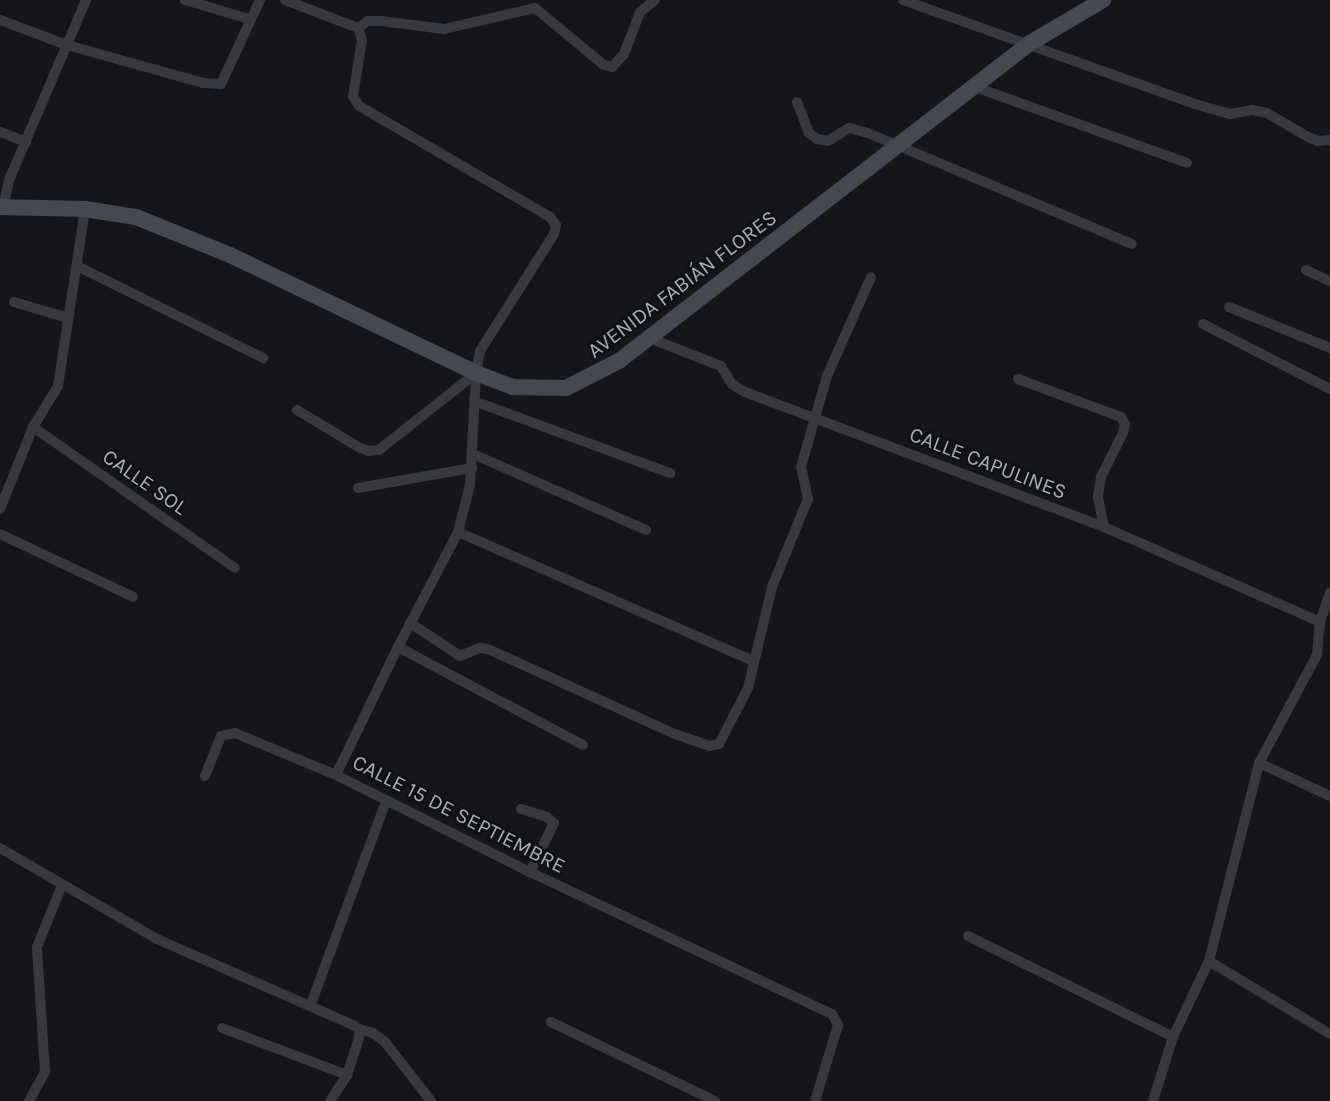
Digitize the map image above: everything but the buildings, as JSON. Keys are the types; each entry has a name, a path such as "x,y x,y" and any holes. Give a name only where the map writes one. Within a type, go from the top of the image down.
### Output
{"main road":[{"name":"AVENIDA FABIÁN FLORES","path":"1,207 85,209 136,217 230,255 476,373 513,387 566,388 619,360 1030,43 1103,0"}],"street":[{"path":"1,207 86,0"},
{"path":"186,0 249,19"},
{"path":"0,20 67,45 203,83 221,84 260,0"},
{"path":"285,0 358,28 368,21 381,21 444,29 535,8 604,65 612,67 624,54 639,6 655,0"},
{"path":"902,0 1030,43 1195,104 1230,114 1252,110 1267,113 1308,137 1318,141 1330,140"},
{"name":"CALLE 15 DE SEPTIEMBRE","path":"358,28 362,40 353,96 359,106 550,217 556,225 554,234 480,351 474,401 473,454 467,502 458,533 410,623 336,775 530,872 832,1014 838,1025 814,1101"},
{"path":"975,86 1187,163"},
{"path":"797,102 809,132 817,139 828,141 849,128 1132,243"},
{"path":"0,132 26,142"},
{"path":"0,509 33,427 58,386 85,209"},
{"path":"76,266 263,358"},
{"path":"1306,270 1330,281"},
{"path":"410,623 460,656 480,648 488,649 710,747 719,744 748,688 772,587 808,499 801,467 828,376 871,277"},
{"path":"14,302 68,318"},
{"path":"1229,307 1330,348"},
{"path":"1203,324 1330,389"},
{"name":"CALLE CAPULINES","path":"649,338 720,366 732,384 745,392 1104,527 1320,622"},
{"path":"297,410 360,448 379,450 476,373"},
{"path":"1018,379 1121,416 1125,424 1123,433 1101,477 1098,497 1104,527"},
{"path":"474,401 670,473"},
{"name":"CALLE SOL","path":"33,427 235,568"},
{"path":"473,454 646,530"},
{"path":"358,488 471,468"},
{"path":"458,533 753,661"},
{"path":"0,534 133,597"},
{"path":"1153,1101 1173,1037 1209,961 1259,763 1317,655 1320,622 1330,593"},
{"path":"398,647 583,745"},
{"path":"1317,655 1330,660"},
{"path":"205,776 221,736 227,733 235,733 336,775"},
{"path":"1259,763 1330,796"},
{"path":"311,1004 386,801"},
{"path":"521,808 554,822 530,872"},
{"path":"0,848 157,939 373,1033 385,1042 431,1101"},
{"path":"29,1101 45,1072 37,947 62,886"},
{"path":"968,936 1173,1037"},
{"path":"1209,961 1330,1034"},
{"path":"551,1022 715,1101"},
{"path":"222,1028 346,1075"},
{"path":"330,1101 346,1075 359,1038 359,1029"}]}
